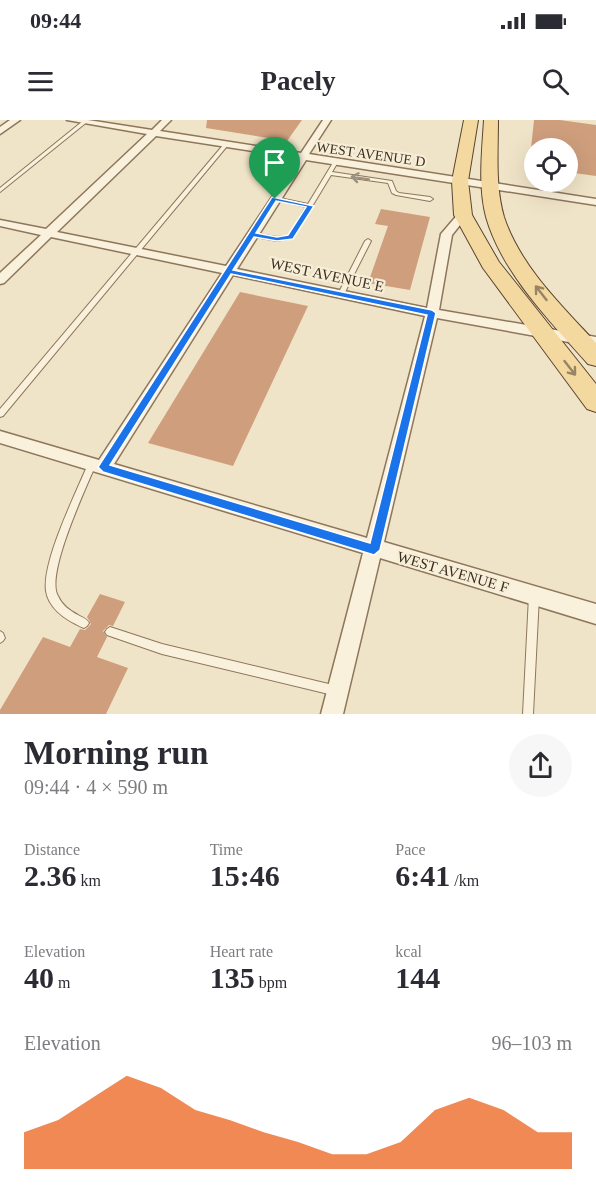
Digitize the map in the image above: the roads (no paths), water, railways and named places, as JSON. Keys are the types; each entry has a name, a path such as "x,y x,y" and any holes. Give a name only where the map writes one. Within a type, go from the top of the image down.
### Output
{"main road":[{"path":"471,120 460,181 463,215 490,264 596,402"},
{"path":"491,120 491,186 494,215 507,244 537,288 590,337 596,358"}],"street":[{"path":"0,131 16,120"},
{"name":"WEST AVENUE D","path":"71,120 596,202"},
{"path":"0,280 167,120"},
{"path":"97,465 327,120"},
{"path":"332,714 432,313 447,234 463,215"},
{"name":"WEST AVENUE E","path":"0,223 432,313 543,334 590,337"},
{"name":"WEST AVENUE F","path":"0,437 374,550 596,614"}],"lane":[{"path":"0,190 85,122"},
{"path":"0,414 226,145"},
{"path":"252,235 277,239 291,237 336,162"},
{"path":"390,182 398,171"},
{"path":"330,173 390,182"},
{"path":"390,182 394,192 398,194 429,199"},
{"path":"275,199 310,206"},
{"path":"341,294 368,241"},
{"path":"84,623 69,618 51,592 52,567 97,465"},
{"path":"528,714 534,595"},
{"path":"110,632 162,649 337,691"}]}
